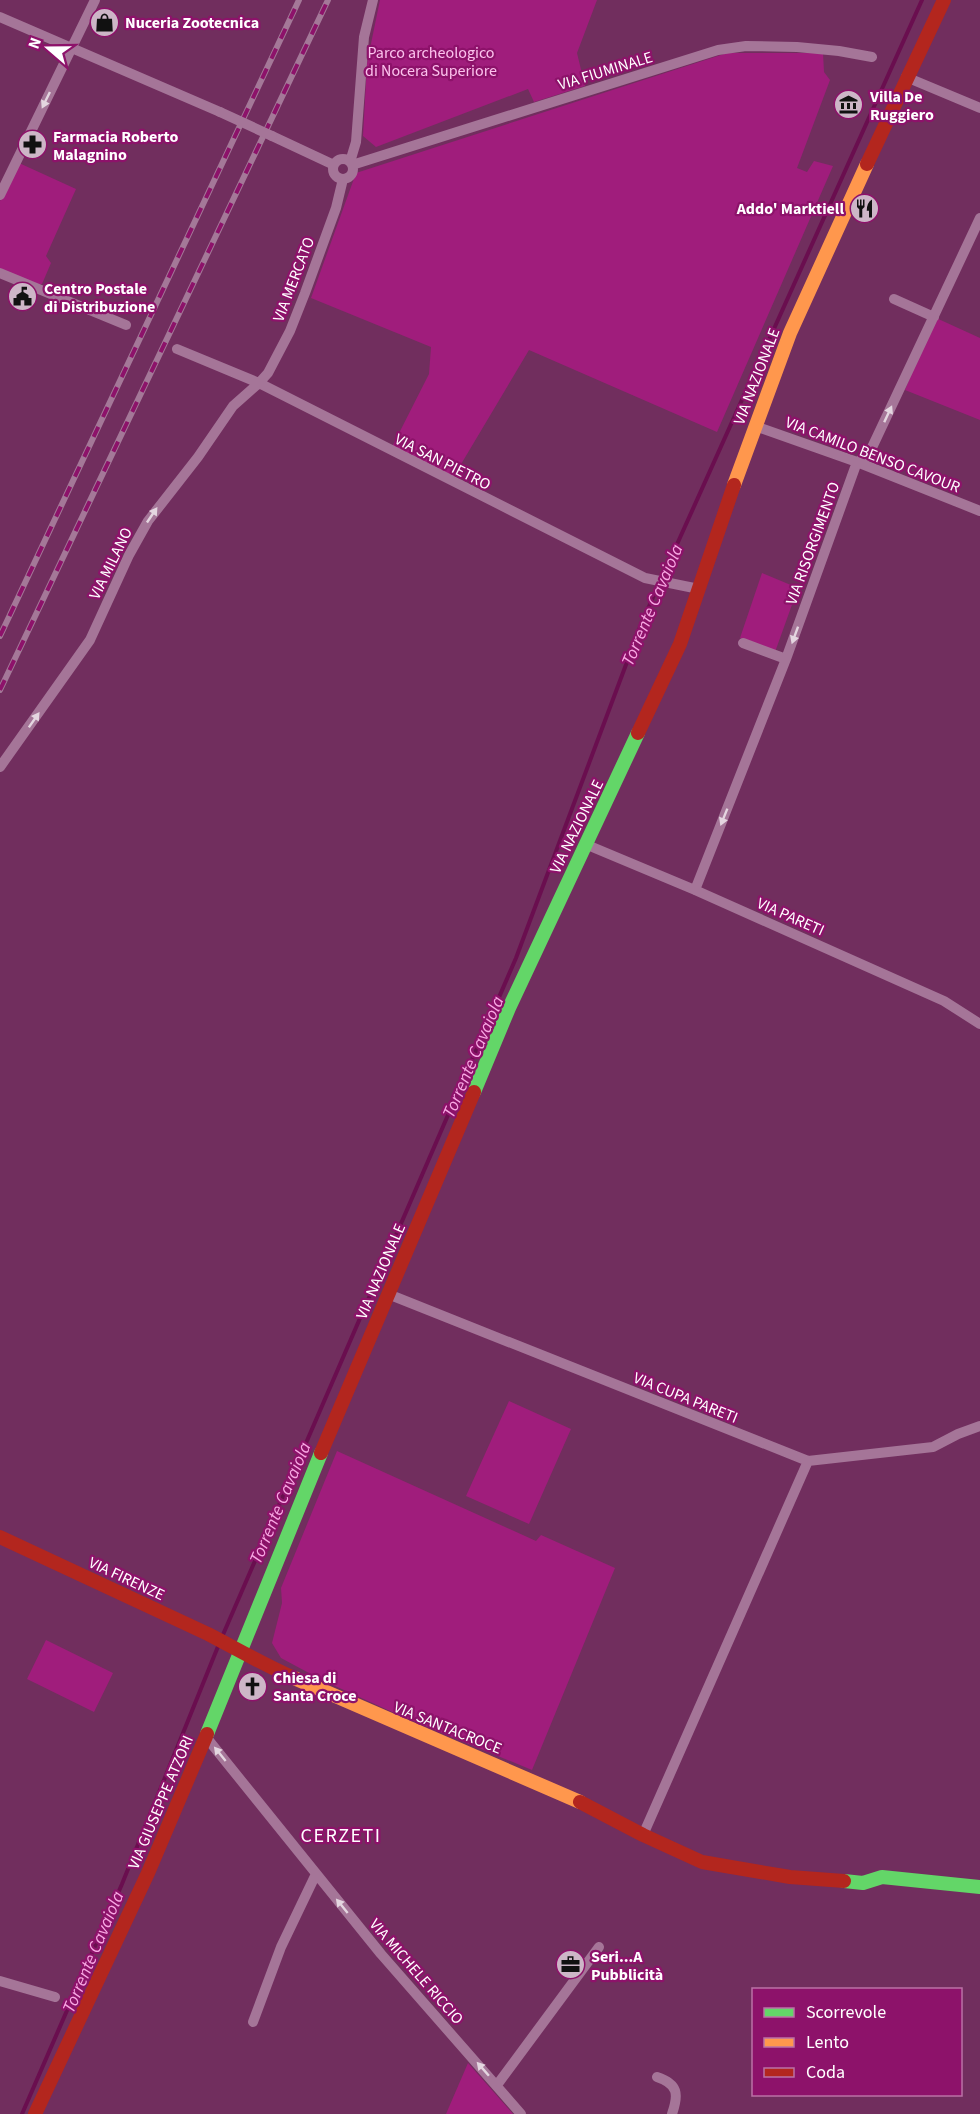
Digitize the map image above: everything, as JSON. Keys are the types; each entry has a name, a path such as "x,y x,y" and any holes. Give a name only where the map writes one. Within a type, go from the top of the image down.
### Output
{"main road":[{"name":"VIA NAZIONALE","path":"235,1665 236,1648 509,1008 675,653 742,460 790,333 906,77 944,0"},
{"name":"VIA FIRENZE","path":"0,1537 236,1648"},
{"name":"VIA SANTACROCE","path":"236,1648 258,1662 321,1691 555,1790 702,1862 790,1877 863,1883 882,1877 980,1887"},
{"name":"VIA GIUSEPPE ATZORI","path":"35,2114 148,1873 235,1665"}],"street":[{"path":"0,195 95,0"},
{"path":"334,165 335,174 343,179 351,174 356,142 364,37 373,0"},
{"path":"0,17 220,112 334,165"},
{"name":"VIA FIUMINALE","path":"351,163 718,50 746,46 797,47 872,57"},
{"path":"906,77 980,108"},
{"path":"334,165 341,159 351,163"},
{"name":"VIA MERCATO","path":"260,383 268,373 290,331 336,208 343,179"},
{"name":"VIA RISORGIMENTO","path":"695,890 786,659 857,462 868,456 980,218"},
{"path":"0,273 126,325"},
{"path":"894,299 934,317"},
{"name":"VIA SAN PIETRO","path":"177,349 260,383 645,578 699,589"},
{"name":"VIA MILANO","path":"0,767 90,640 129,555 148,521 198,458 233,406 260,383"},
{"name":"VIA CAMILO BENSO CAVOUR","path":"755,426 857,462 980,511"},
{"path":"743,643 786,659"},
{"name":"VIA PARETI","path":"585,844 695,890 944,1001 976,1021"},
{"name":"VIA CUPA PARETI","path":"388,1294 808,1461 933,1447 980,1426"},
{"path":"643,1835 808,1461"},
{"name":"VIA MICHELE RICCIO","path":"206,1737 381,1954 521,2114"},
{"path":"253,2022 281,1947 316,1874"},
{"path":"496,2085 599,1947"},
{"path":"0,1981 55,1997"},
{"path":"657,2077 669,2081 676,2091 672,2114"}],"green space":[{"name":"Parco archeologico di Nocera Superiore","path":"380,0 597,0 577,53 585,86 534,102 528,89 376,147 363,136 367,63"},
{"path":"727,53 823,53 824,72 830,80 797,168 807,172 814,161 833,166 717,432 529,350 451,481 392,447 429,374 431,347 311,298 356,173"},
{"path":"19,163 76,189 46,256 51,263 42,284 36,285 0,270 0,201"},
{"path":"934,317 980,338 980,420 905,390"},
{"path":"762,573 798,588 775,652 740,638"},
{"path":"509,1401 571,1429 529,1524 466,1496"},
{"path":"337,1451 536,1541 541,1535 615,1568 532,1770 401,1716 322,1680 281,1658 272,1643 282,1603 281,1588"},
{"path":"46,1640 113,1673 94,1712 27,1679"},
{"path":"468,2063 513,2114 446,2114"}],"waterway":[{"name":"Torrente Cavaiola","path":"222,1637 516,958 642,622 922,0"},
{"name":"Torrente Cavaiola","path":"22,2114 122,1884 219,1644"}],"railway":[{"path":"0,636 299,0"},
{"path":"0,690 328,0"}],"traffic: fast":[{"path":"474,1092 509,1008 638,733"},
{"path":"207,1734 321,1453"},
{"path":"844,1881 863,1883 882,1877 980,1887"}],"traffic: slow":[{"path":"734,485 790,333 867,164"},
{"path":"294,1678 580,1802"}],"traffic: jam":[{"path":"867,164 944,0"},
{"path":"638,733 680,644 734,485"},
{"path":"321,1453 474,1092"},
{"path":"0,1537 208,1634 294,1678"},
{"path":"35,2114 148,1873 207,1734"},
{"path":"580,1802 643,1835 702,1862 790,1877 844,1881"}],"place":[{"name":"Nuceria Zootecnica","path":"104,22"},
{"name":"Villa De Ruggiero","path":"849,105"},
{"name":"Farmacia Roberto Malagnino","path":"32,145"},
{"name":"Addo' Marktiell","path":"865,208"},
{"name":"Centro Postale di Distribuzione","path":"23,297"},
{"name":"Chiesa di Santa Croce","path":"252,1686"},
{"name":"Seri...A Pubblicità","path":"570,1965"}],"district":[{"name":"CERZETI","path":"341,1835"}]}
